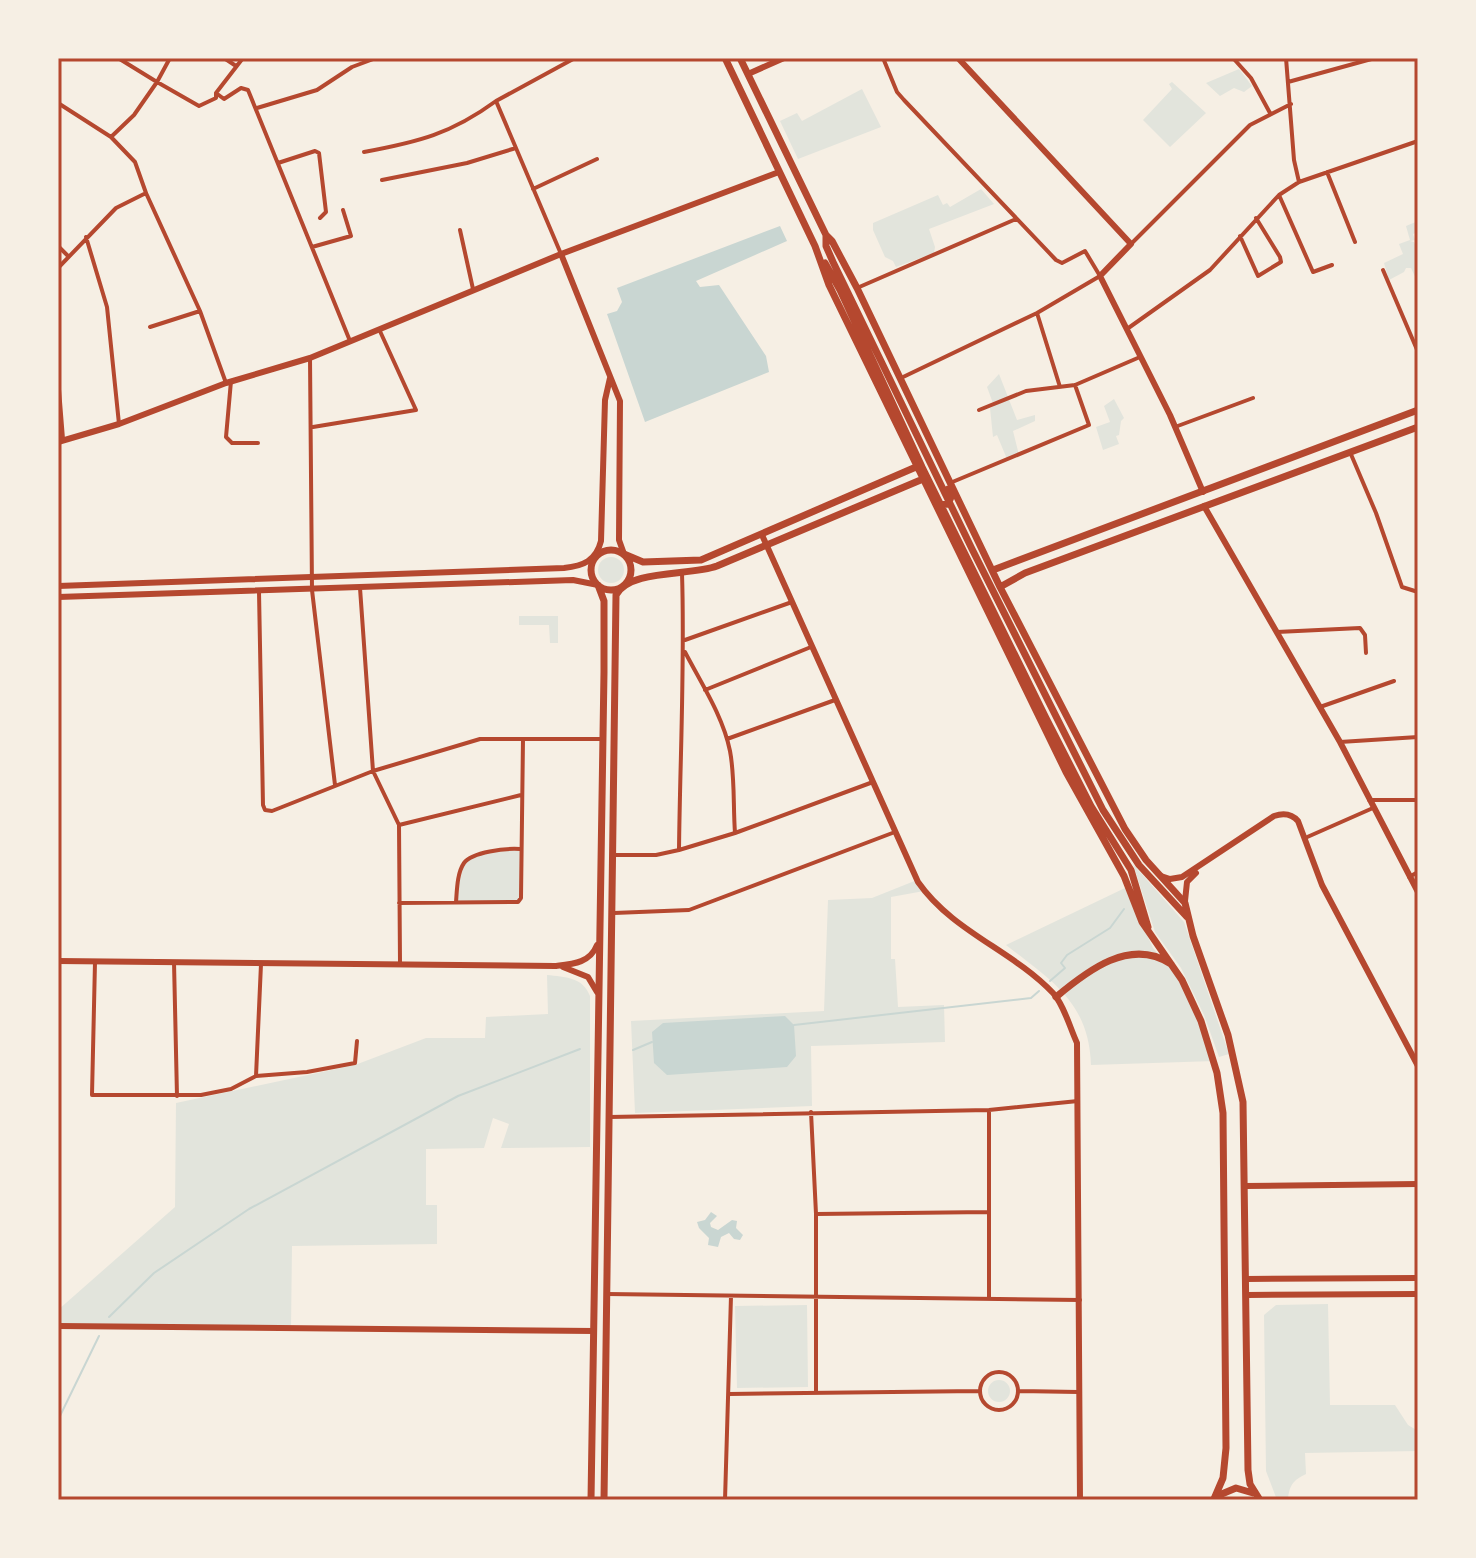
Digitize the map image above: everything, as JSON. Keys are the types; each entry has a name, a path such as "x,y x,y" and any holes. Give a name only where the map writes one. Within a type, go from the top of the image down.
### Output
{"main road":[{"path":"725,58 815,246 829,285 1030,700 1091,819 1116,860 1137,913 1173,965 1201,1021 1217,1073 1223,1113 1226,1448 1223,1478 1213,1500"},
{"path":"740,58 826,235 857,288 1052,691 1125,829 1160,876 1185,903 1234,1056 1243,1102 1248,1470 1250,1484 1259,1499"},
{"path":"826,235 826,246 843,289 922,467 1091,806 1135,868 1188,919"},
{"path":"815,246 843,289"},
{"path":"978,593 993,570 1418,410"},
{"path":"921,420 921,431 951,495 950,502 943,506 938,504 922,478"},
{"path":"971,578 1000,587 1025,573 1418,427"},
{"path":"591,1500 604,601 590,571 595,557 608,550 643,562 694,561 762,535 916,467"},
{"path":"598,585 610,590 639,578 710,568 922,478"},
{"path":"604,1500 616,601 631,571 624,554"},
{"path":"1030,700 1016,661 1020,653 1029,656 1052,691"},
{"path":"601,822 615,822"},
{"path":"1135,868 1152,937"},
{"path":"1056,997 1080,977 1123,955 1146,954 1173,965"},
{"path":"596,1234 608,1234"},
{"path":"1213,1500 1227,1489 1236,1488 1245,1489 1259,1499"}],"street":[{"path":"118,58 199,106 216,98 216,93 243,58"},
{"path":"111,137 139,109 170,58"},
{"path":"224,58 236,66"},
{"path":"257,108 317,90 352,67 376,58"},
{"path":"364,152 415,142 469,121 496,101 575,58"},
{"path":"748,74 784,58"},
{"path":"883,58 897,92 1059,262 1082,251 1087,252 1175,427 1203,492"},
{"path":"958,58 1131,244"},
{"path":"1233,58 1251,78 1270,113"},
{"path":"1286,58 1294,160 1299,182"},
{"path":"1288,82 1375,58"},
{"path":"216,93 224,99 241,88 247,88 350,341"},
{"path":"496,101 620,401 619,540 624,554"},
{"path":"58,103 111,137 130,154 228,382 226,437 232,443 258,443"},
{"path":"901,378 1037,313 1100,276 1250,125 1291,104"},
{"path":"1127,329 1210,270 1279,195 1299,182 1418,141"},
{"path":"382,180 467,163 516,148"},
{"path":"278,163 315,151 319,153 326,212 320,218"},
{"path":"533,189 597,159"},
{"path":"58,377 61,442 119,424 228,382 310,358 561,254 779,172"},
{"path":"1327,172 1355,242"},
{"path":"58,268 116,208 146,193"},
{"path":"1279,195 1313,272 1332,265"},
{"path":"312,247 351,236 343,210"},
{"path":"1240,236 1258,276 1281,262 1256,218"},
{"path":"857,288 1016,219"},
{"path":"460,230 473,289"},
{"path":"86,237 107,307 119,424"},
{"path":"58,246 68,256"},
{"path":"1383,270 1418,352"},
{"path":"150,327 200,311"},
{"path":"1037,313 1060,387"},
{"path":"313,427 416,410 379,329"},
{"path":"979,410 1026,391 1075,385 1140,357"},
{"path":"310,358 313,427 312,590 335,785"},
{"path":"58,586 583,565 595,557 601,541 605,400 610,378"},
{"path":"950,483 1089,425 1075,385"},
{"path":"1175,427 1253,398"},
{"path":"1350,452 1402,587 1418,592"},
{"path":"1204,506 1340,742 1418,892"},
{"path":"762,535 895,832 927,894 956,922 1018,964 1056,997 1077,1043 1080,1101 1080,1500"},
{"path":"679,850 684,650 682,573"},
{"path":"58,597 573,580 598,585"},
{"path":"360,588 373,771 399,825 400,963"},
{"path":"259,592 265,810 272,811 373,771 480,739 602,739"},
{"path":"684,641 792,602"},
{"path":"1276,632 1360,628 1365,635 1366,653"},
{"path":"705,690 811,647"},
{"path":"684,650 705,690 731,753 735,833"},
{"path":"1320,707 1394,681"},
{"path":"727,739 835,700"},
{"path":"1340,742 1418,737"},
{"path":"399,903 518,902 521,898 523,739"},
{"path":"614,855 656,855 679,850 735,833 873,782"},
{"path":"399,825 521,795"},
{"path":"1369,800 1418,800"},
{"path":"1305,838 1373,808"},
{"path":"1160,876 1170,879 1182,877 1280,814 1294,816 1322,885 1418,1066"},
{"path":"614,913 689,910 895,832"},
{"path":"456,902 461,866 467,859 505,848 520,849"},
{"path":"1185,903 1187,882 1210,860"},
{"path":"1409,877 1418,872"},
{"path":"555,966 584,961 593,954 598,943"},
{"path":"58,961 555,966 588,977 598,995"},
{"path":"95,962 92,1095 201,1095 231,1089 256,1076 307,1072 355,1063 357,1041"},
{"path":"174,962 177,1096"},
{"path":"256,1076 261,962"},
{"path":"609,1117 989,1110 1080,1101"},
{"path":"989,1110 989,1298"},
{"path":"811,1112 816,1214 816,1392"},
{"path":"1245,1186 1418,1184"},
{"path":"816,1214 989,1212"},
{"path":"1246,1279 1418,1278"},
{"path":"607,1294 1080,1300"},
{"path":"1247,1295 1418,1294"},
{"path":"725,1500 731,1296"},
{"path":"58,1326 594,1331"},
{"path":"999,1371 1010,1375 1018,1391 1014,1403 1002,1410 984,1403 979,1391 983,1379 999,1371"},
{"path":"729,1394 979,1391"},
{"path":"1018,1391 1081,1392"}],"shaded area":[{"path":"1239,69 1252,86 1244,92 1234,88 1220,96 1206,83"},
{"path":"1172,82 1206,113 1170,147 1143,120 1172,89 1169,84"},
{"path":"862,89 881,127 798,159 780,121 797,113 802,121"},
{"path":"981,189 994,204 929,229 934,253 896,267 893,261 885,257 873,223 938,195 943,205 947,203 950,207"},
{"path":"1418,221 1418,232 1413,234 1415,240 1410,241 1414,242 1418,251 1418,283 1411,268 1389,280 1384,263 1403,254 1399,244 1410,240 1406,226"},
{"path":"780,226 787,241 696,281 700,287 719,285 766,356 769,372 645,422 607,314 617,311 622,302 617,288"},
{"path":"999,374 1017,420 1035,415 1035,421 1013,431 1019,455 1007,459 997,435 993,437 990,408 994,406 987,387"},
{"path":"1114,399 1124,418 1116,436 1119,444 1103,450 1096,427 1110,422 1104,406"},
{"path":"611,557 620,561 624,570 620,579 611,583 602,579 598,570 602,561"},
{"path":"519,616 558,616 558,643 550,643 549,625 519,625"},
{"path":"505,848 520,849 521,898 518,902 456,902 459,879 467,859"},
{"path":"1133,864 1184,922 1229,1054 1219,1057 1204,1015 1181,968 1155,932"},
{"path":"917,880 924,891 891,897 891,959 895,959 898,1007 944,1005 945,1042 811,1046 812,1106 635,1113 631,1021 824,1011 828,900 872,898"},
{"path":"1125,888 1153,948 1183,983 1215,1061 1091,1065 1083,1025 1065,994 1006,945"},
{"path":"547,975 578,982 590,996 590,1147 501,1148 509,1124 493,1118 484,1148 426,1149 426,1205 437,1205 437,1244 292,1246 291,1329 212,1331 58,1325 58,1310 175,1207 176,1103 355,1065 426,1038 485,1038 486,1017 548,1014"},
{"path":"785,1016 794,1025 796,1056 787,1067 667,1075 654,1063 652,1032 663,1023"},
{"path":"711,1212 717,1216 710,1223 711,1227 718,1230 732,1220 737,1221 736,1228 743,1235 740,1240 729,1233 721,1237 718,1247 708,1245 709,1238 697,1222 705,1220"},
{"path":"1328,1304 1330,1405 1395,1405 1408,1425 1418,1431 1418,1451 1305,1453 1306,1474 1292,1484 1288,1500 1277,1500 1266,1471 1264,1315 1276,1305"},
{"path":"807,1305 808,1387 737,1388 735,1306"},
{"path":"999,1380 1007,1383 1010,1391 1007,1399 999,1402 991,1399 988,1391 991,1383"}],"waterway":[{"path":"1050,981 1065,968 1061,963 1067,955 1110,928 1124,909"},
{"path":"794,1025 1031,998 1039,991"},
{"path":"633,1050 652,1042"},
{"path":"109,1317 154,1273 249,1209 458,1096 580,1049"},
{"path":"58,1420 99,1336"}]}
